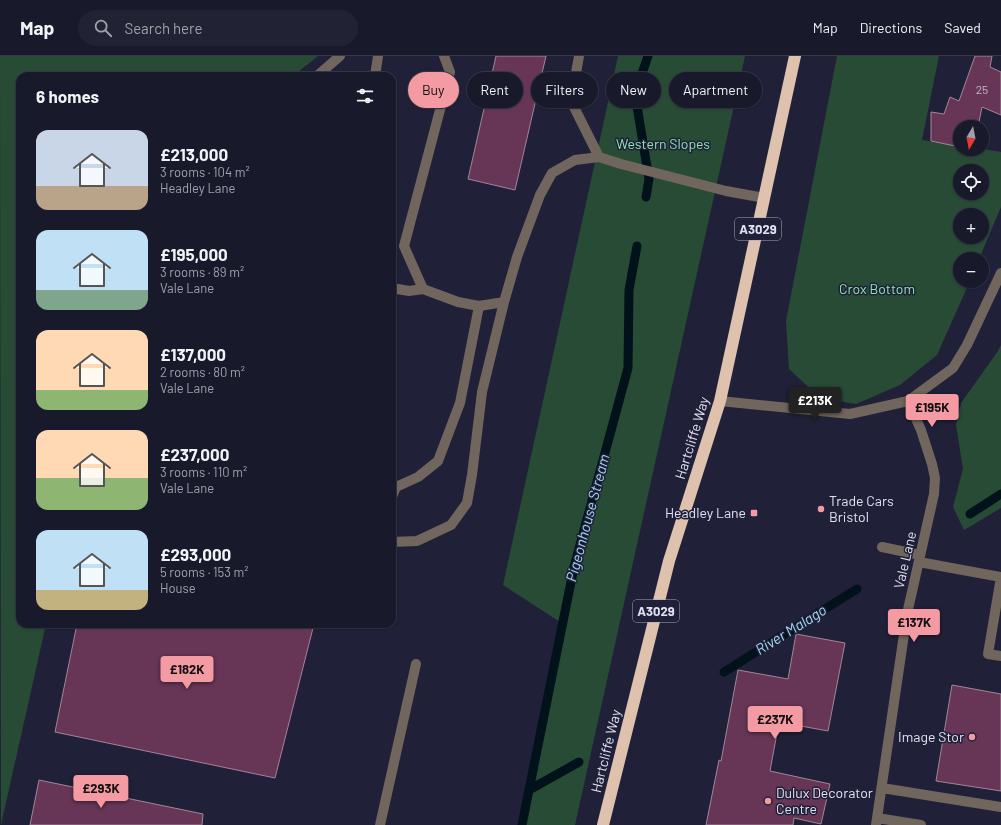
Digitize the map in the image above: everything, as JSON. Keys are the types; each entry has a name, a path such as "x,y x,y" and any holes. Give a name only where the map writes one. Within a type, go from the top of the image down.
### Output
{"highway":[{"name":"Hartcliffe Way","path":"603,825 669,561 720,401 795,56"}],"street":[{"path":"322,72 340,56"},
{"path":"376,72 378,56"},
{"path":"423,288 404,246 450,72 444,56"},
{"path":"579,56 571,101 599,157"},
{"path":"396,542 417,541 451,524 466,503 472,475 482,392 504,302 517,257 540,195 552,173 575,160 599,157 726,191 765,198"},
{"path":"720,401 850,414 908,401 952,368 968,345 1001,273"},
{"path":"396,289 409,291 423,288 458,302 479,306 504,302"},
{"path":"396,487 418,477 438,461 460,403 479,306"},
{"name":"Vale Lane","path":"877,822 907,614 934,494 935,478 921,430 908,401"},
{"path":"882,547 920,558 1001,576 988,654 1001,656"},
{"path":"380,825 416,664"},
{"path":"882,788 1001,807"},
{"path":"877,822 921,825"}],"green space":[{"path":"0,56 318,56 298,72 16,72 16,628 45,628 1,825"},
{"name":"Western Slopes","path":"618,56 745,56 741,72 669,72 669,108 734,108 575,825 520,825 560,622 503,585 607,108 661,108 661,72 615,72"},
{"name":"Crox Bottom","path":"837,56 939,56 922,140 953,145 953,156 989,156 989,150 1001,152 1001,207 989,235 989,208 953,208 953,244 985,244 982,252 953,252 953,288 967,288 937,355 900,385 856,404 820,398 789,369 786,321"},
{"path":"1001,345 1001,508 964,530 953,507 963,469 956,425 961,403"}],"building":[{"path":"496,56 546,56 542,72 531,72 531,108 534,108 515,190 468,179 484,108 523,108 523,72 492,72"},
{"path":"975,56 992,56 990,67 1001,72 1001,115 982,107 979,120 953,120 953,146 931,141 931,112 944,114 950,97 959,101"},
{"path":"76,628 313,628 275,778 55,732"},
{"path":"796,634 845,643 828,731 779,722 770,771 830,784 821,824 794,818 793,825 706,825 719,760 721,761 738,670 788,679"},
{"name":"Image Stor","path":"952,685 1001,694 1001,791 936,781"},
{"path":"39,780 203,814 202,825 30,825"}],"waterway":[{"name":"Pigeonhouse Stream","path":"646,197 649,179 635,94 648,56"},
{"name":"Pigeonhouse Stream","path":"529,790 574,567 628,368 629,290 637,246"},
{"name":"River Malago","path":"970,514 1001,494"},
{"name":"River Malago","path":"724,672 857,589"},
{"name":"River Malago","path":"522,825 529,790 579,762"}],"place":[{"name":"Trade Cars Bristol","path":"821,509"},
{"name":"Headley Lane","path":"754,513"},
{"name":"Image Stor","path":"972,737"},
{"name":"Dulux Decorator Centre","path":"768,801"}]}
